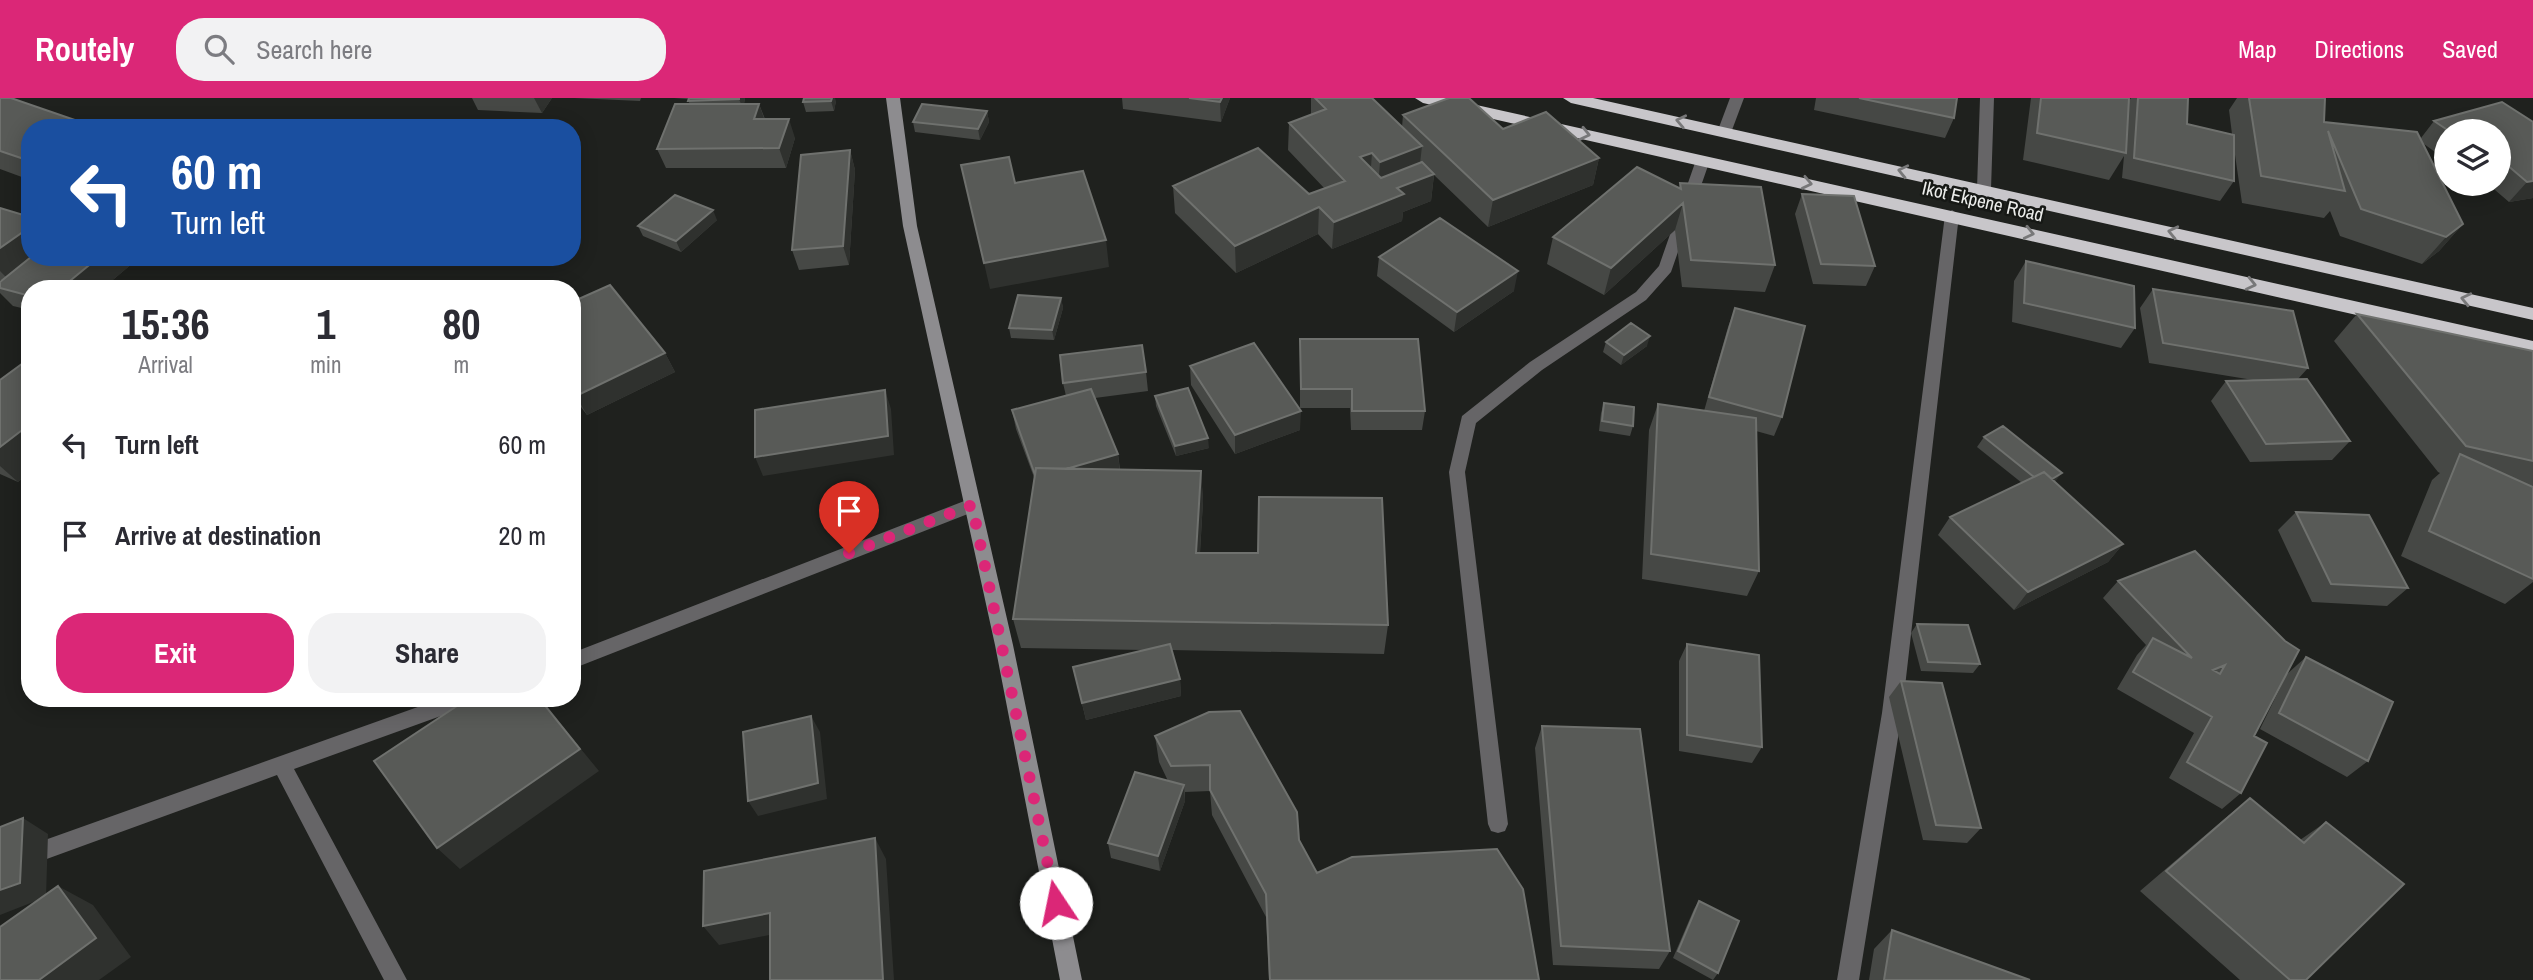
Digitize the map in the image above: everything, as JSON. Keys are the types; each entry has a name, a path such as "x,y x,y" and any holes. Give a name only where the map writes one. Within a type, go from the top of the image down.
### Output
{"highway":[{"name":"Ikot Ekpene Road","path":"1423,98 2533,348"},
{"name":"Ikot Ekpene Road","path":"1571,98 2533,314"}],"street":[{"path":"893,98 910,226 972,505 1071,980"},
{"path":"1725,131 1737,98"},
{"path":"1984,189 1987,98"},
{"path":"1498,824 1457,472 1468,420 1536,366 1642,296 1666,268 1703,160"},
{"path":"1848,980 1892,713 1952,215"},
{"path":"581,657 972,505"},
{"path":"0,866 442,707"},
{"path":"281,764 396,980"}],"building":[{"path":"0,98 11,98 72,119 21,119 21,158 0,151"},
{"path":"689,98 739,98 739,99 688,101"},
{"path":"804,98 832,98 831,101 803,102"},
{"path":"1189,98 1222,98 1220,102"},
{"path":"1315,98 1372,98 1422,146 1380,162 1372,153 1360,157 1381,178 1422,162 1434,174 1397,188 1404,194 1334,222 1319,207 1235,246 1173,186 1258,148 1309,194 1345,181 1289,123 1326,109"},
{"path":"1449,98 1469,98 1503,129 1546,112 1599,158 1493,200 1403,115"},
{"path":"1859,98 1957,98 1954,118"},
{"path":"2041,98 2129,98 2126,153 2037,133"},
{"path":"2138,98 2188,98 2187,124 2234,135 2234,181 2134,158"},
{"path":"2249,98 2325,98 2324,122 2417,132 2434,166 2434,196 2449,196 2463,224 2446,237 2361,209 2328,131 2345,191 2261,176"},
{"path":"2502,102 2533,122 2533,181 2527,182 2511,168 2511,119 2441,119"},
{"path":"675,104 759,104 754,119 789,119 779,148 657,149"},
{"path":"922,104 987,111 978,129 913,122"},
{"path":"850,150 843,246 792,250 801,155"},
{"path":"1009,157 1015,183 1083,171 1106,240 984,263 961,165"},
{"path":"1637,167 1681,189 1680,183 1761,187 1775,265 1691,260 1683,203 1611,268 1553,237"},
{"path":"1802,194 1854,196 1875,266 1821,264"},
{"path":"675,195 713,210 676,241 638,226"},
{"path":"0,208 21,214 21,233 0,248"},
{"path":"1440,218 1518,271 1457,312 1379,257"},
{"path":"2026,261 2134,286 2135,328 2024,303"},
{"path":"21,265 88,266 71,280 21,280 21,294 0,288 0,282"},
{"path":"610,285 665,353 581,394 581,298"},
{"path":"2153,289 2293,311 2308,368 2163,343"},
{"path":"1018,295 1061,298 1052,330 1009,328"},
{"path":"1735,308 1805,326 1782,417 1709,397"},
{"path":"2357,314 2533,351 2533,461 2466,446"},
{"path":"1631,323 1650,336 1624,355 1606,342"},
{"path":"1300,339 1418,339 1425,411 1352,411 1352,389 1301,389"},
{"path":"1254,343 1301,411 1235,435 1190,366"},
{"path":"1142,345 1146,372 1063,383 1060,355"},
{"path":"21,365 21,431 0,447 0,380"},
{"path":"2307,379 2350,441 2266,444 2226,381"},
{"path":"1188,388 1208,438 1175,446 1155,396"},
{"path":"1091,389 1118,454 1066,469 1036,468 1035,475 1012,410"},
{"path":"885,390 888,436 755,457 755,410"},
{"path":"1604,403 1634,407 1633,426 1602,421"},
{"path":"1658,404 1756,418 1759,571 1651,554"},
{"path":"2003,426 2062,473 2052,479 2044,472 2034,477 1984,437"},
{"path":"2460,454 2533,487 2533,579 2429,531"},
{"path":"1036,468 1201,471 1196,553 1258,553 1259,497 1382,498 1388,625 1013,619"},
{"path":"2044,472 2123,544 2028,592 1950,517"},
{"path":"2296,512 2369,515 2408,588 2331,584"},
{"path":"2195,551 2285,641 2299,650 2254,736 2267,743 2241,793 2187,762 2212,717 2133,672 2153,638 2192,658 2118,581","holes":["2225,665 2220,674 2213,670"]},
{"path":"1917,624 1968,625 1980,664 1928,662"},
{"path":"1170,644 1180,679 1082,703 1073,667"},
{"path":"1687,644 1759,655 1762,747 1687,735"},
{"path":"2306,657 2393,702 2368,761 2279,713"},
{"path":"1901,681 1942,683 1981,828 1936,825"},
{"path":"455,707 546,707 580,749 437,848 374,761"},
{"path":"1240,711 1297,812 1299,840 1317,873 1352,857 1497,849 1523,889 1539,980 1270,980 1266,894 1210,790 1210,765 1171,766 1155,736 1209,712"},
{"path":"811,716 818,783 748,801 743,732"},
{"path":"1542,726 1640,729 1670,951 1561,946"},
{"path":"1135,772 1184,785 1158,856 1108,843"},
{"path":"2250,798 2304,843 2326,822 2404,884 2306,980 2290,980 2166,871"},
{"path":"23,818 20,883 0,890 0,827"},
{"path":"875,838 883,980 770,980 770,913 703,926 704,871"},
{"path":"58,886 96,938 39,980 0,980 0,927"},
{"path":"1699,901 1739,921 1718,973 1678,951"},
{"path":"1892,930 2030,980 1884,980"}],"route":[{"path":"849,553 972,505 1056,903"}]}
